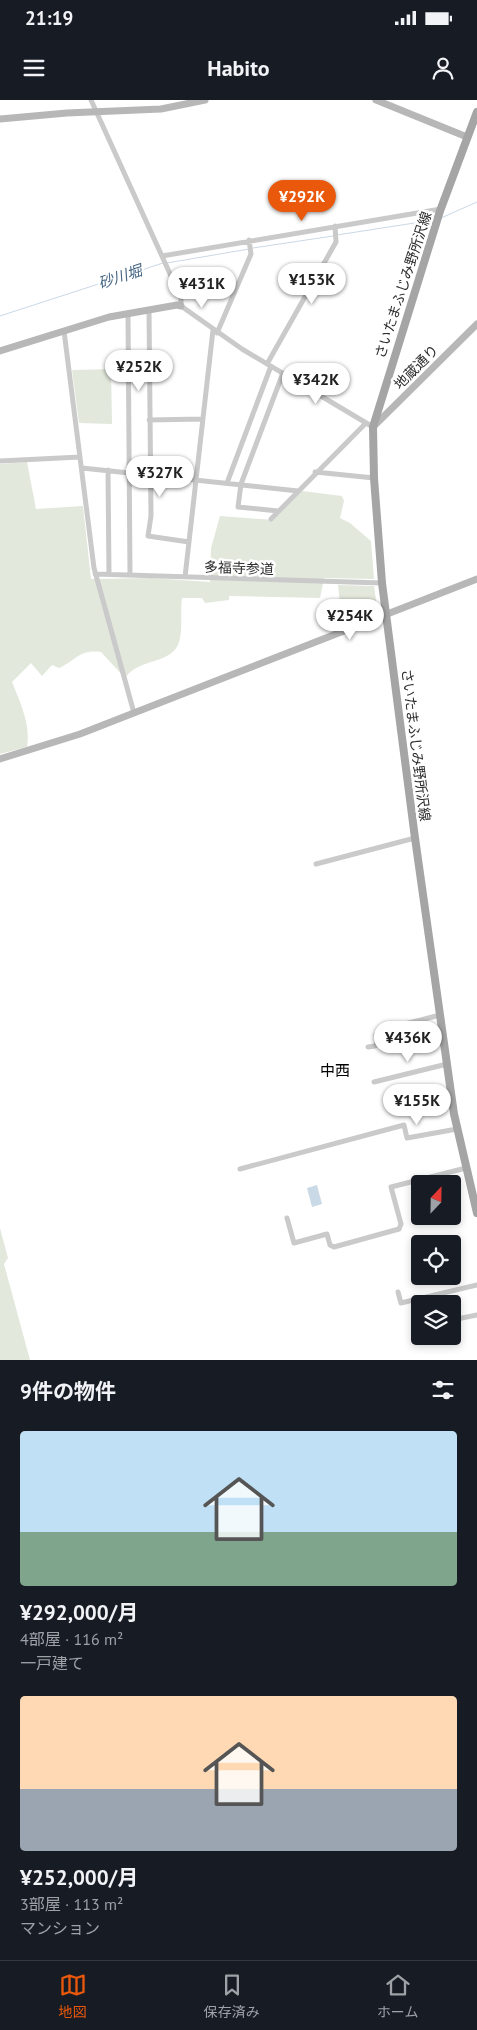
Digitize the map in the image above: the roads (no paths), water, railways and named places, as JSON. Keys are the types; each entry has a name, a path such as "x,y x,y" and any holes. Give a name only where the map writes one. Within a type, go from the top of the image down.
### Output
{"main road":[{"name":"さいたまふじみ野所沢線","path":"477,112 472,133 436,223 373,427 374,478 382,584 415,838 457,1129 477,1213"}],"street":[{"path":"91,100 181,298 181,306"},
{"path":"0,119 161,109 205,100"},
{"path":"376,100 472,133"},
{"path":"162,257 335,226 441,210"},
{"path":"227,483 250,423 269,365 337,238 335,226"},
{"path":"184,578 201,419 215,332 251,252 249,241"},
{"path":"0,351 128,314 181,306 215,332 365,424 373,427"},
{"path":"149,310 150,516 148,536 189,542"},
{"path":"128,314 130,575"},
{"name":"地蔵通り","path":"373,427 477,324"},
{"path":"64,331 95,574 134,713"},
{"path":"278,511 238,506 241,484 283,373"},
{"path":"149,420 201,419"},
{"path":"250,423 262,428"},
{"path":"272,518 315,472 365,424"},
{"path":"0,461 80,456"},
{"path":"82,468 298,490"},
{"path":"108,470 109,574"},
{"path":"315,472 374,478"},
{"name":"多福寺参道","path":"95,574 382,584"},
{"path":"0,759 34,750 134,713 214,680 386,616 477,579"},
{"path":"316,864 415,838"},
{"path":"368,1047 375,1046 378,1042 376,1035 378,1031 440,1015"},
{"path":"374,1082 447,1064"},
{"path":"240,1169 404,1125 407,1138 457,1129"},
{"path":"287,1218 294,1243 327,1234 330,1245 334,1247 399,1229 401,1224 391,1187 466,1168"},
{"path":"398,1292 401,1303 477,1285"},
{"path":"461,1318 477,1314"}],"water":[{"path":"317,1185 322,1204 312,1207 307,1188"}],"waterway":[{"name":"砂川堀","path":"441,218 477,202"},
{"name":"砂川堀","path":"337,235 434,220"},
{"name":"砂川堀","path":"253,248 333,236"},
{"name":"砂川堀","path":"167,263 249,249"},
{"name":"砂川堀","path":"0,316 163,263"}],"district":[{"name":"中西","path":"335,1071"}]}
